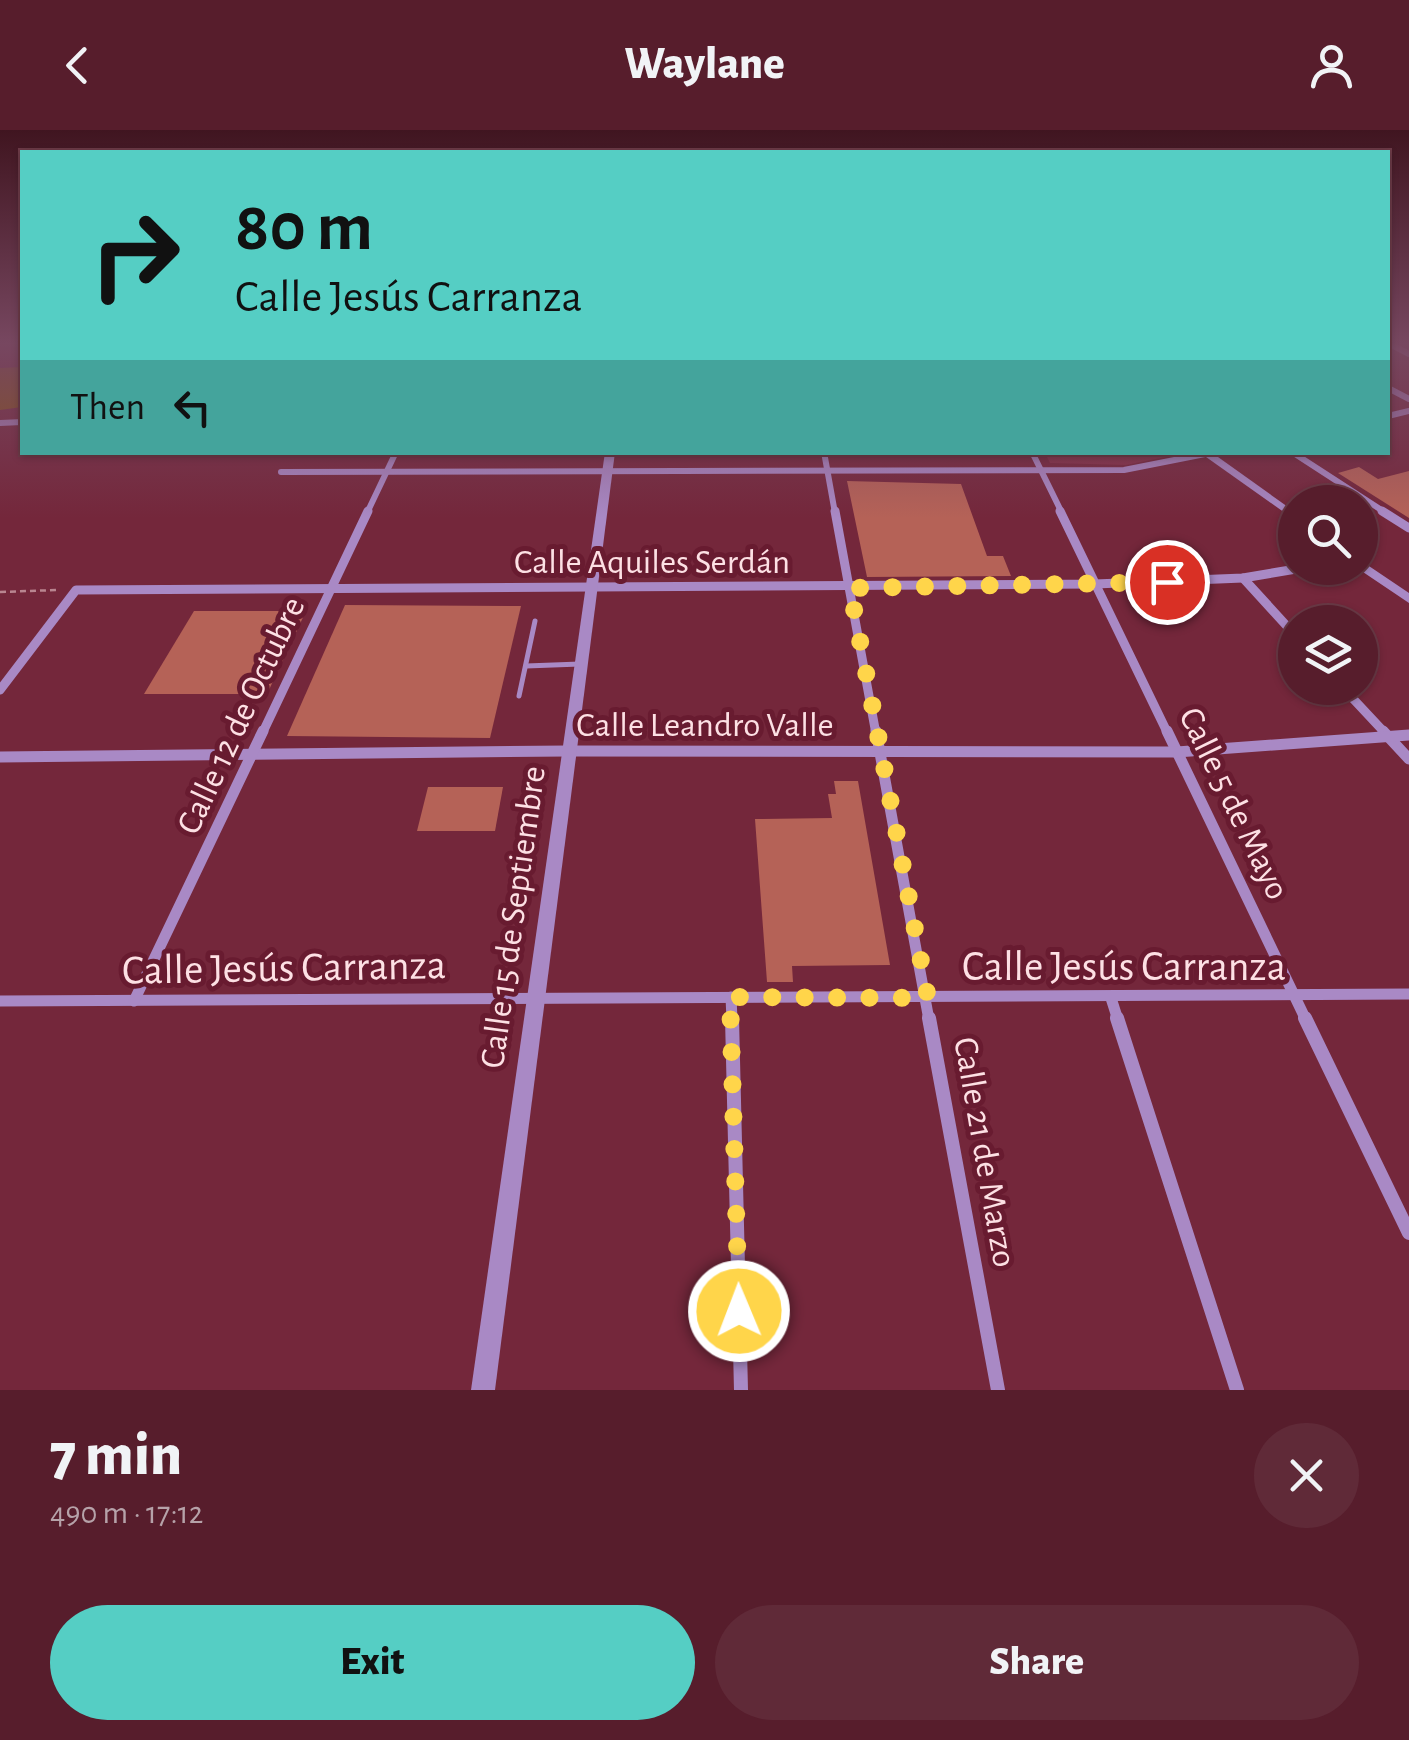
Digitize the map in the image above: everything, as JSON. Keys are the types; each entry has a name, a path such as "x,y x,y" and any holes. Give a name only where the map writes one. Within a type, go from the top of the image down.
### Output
{"street":[{"name":"Calle 12 de Octubre","path":"134,1001 394,455"},
{"name":"Calle 15 de Septiembre","path":"483,1390 533,995 610,455"},
{"name":"Calle 21 de Marzo","path":"824,455 998,1390"},
{"name":"Calle 5 de Mayo","path":"1033,455 1409,1233"},
{"path":"281,472 1124,470 1199,455"},
{"path":"1212,455 1278,504"},
{"path":"1297,455 1409,528"},
{"name":"Calle Aquiles Serdán","path":"76,590 850,588 1096,584 1243,578 1278,572"},
{"path":"1378,577 1409,599"},
{"path":"1243,578 1278,616"},
{"path":"0,690 76,590"},
{"path":"1359,705 1409,758"},
{"name":"Calle Leandro Valle","path":"0,757 567,751 1177,752 1409,734"},
{"name":"Calle Jesús Carranza","path":"0,1001 533,995 1296,998 1409,994"},
{"path":"730,997 741,1390"},
{"path":"1111,998 1237,1390"}],"lane":[{"path":"519,696 536,621"},
{"path":"526,666 580,664"}],"path":[{"path":"0,592 76,590"}],"shaded area":[{"path":"0,401 20,401 20,407 0,410"},
{"path":"1046,455 1176,455 1126,465 1050,463"}],"building":[{"path":"1359,467 1378,479 1409,471 1409,518 1378,498 1378,485 1357,485 1338,473"},
{"path":"847,481 961,484 987,556 1003,556 1011,576 867,577"},
{"path":"345,605 521,606 490,738 287,736"},
{"path":"194,611 306,611 267,694 144,694"},
{"path":"834,781 858,781 890,965 792,966 793,982 767,982 755,819 832,818 828,794 836,794"},
{"path":"428,787 503,787 495,831 417,831"}],"route":[{"path":"739,1311 730,997 928,998 850,588 1167,582"}]}
